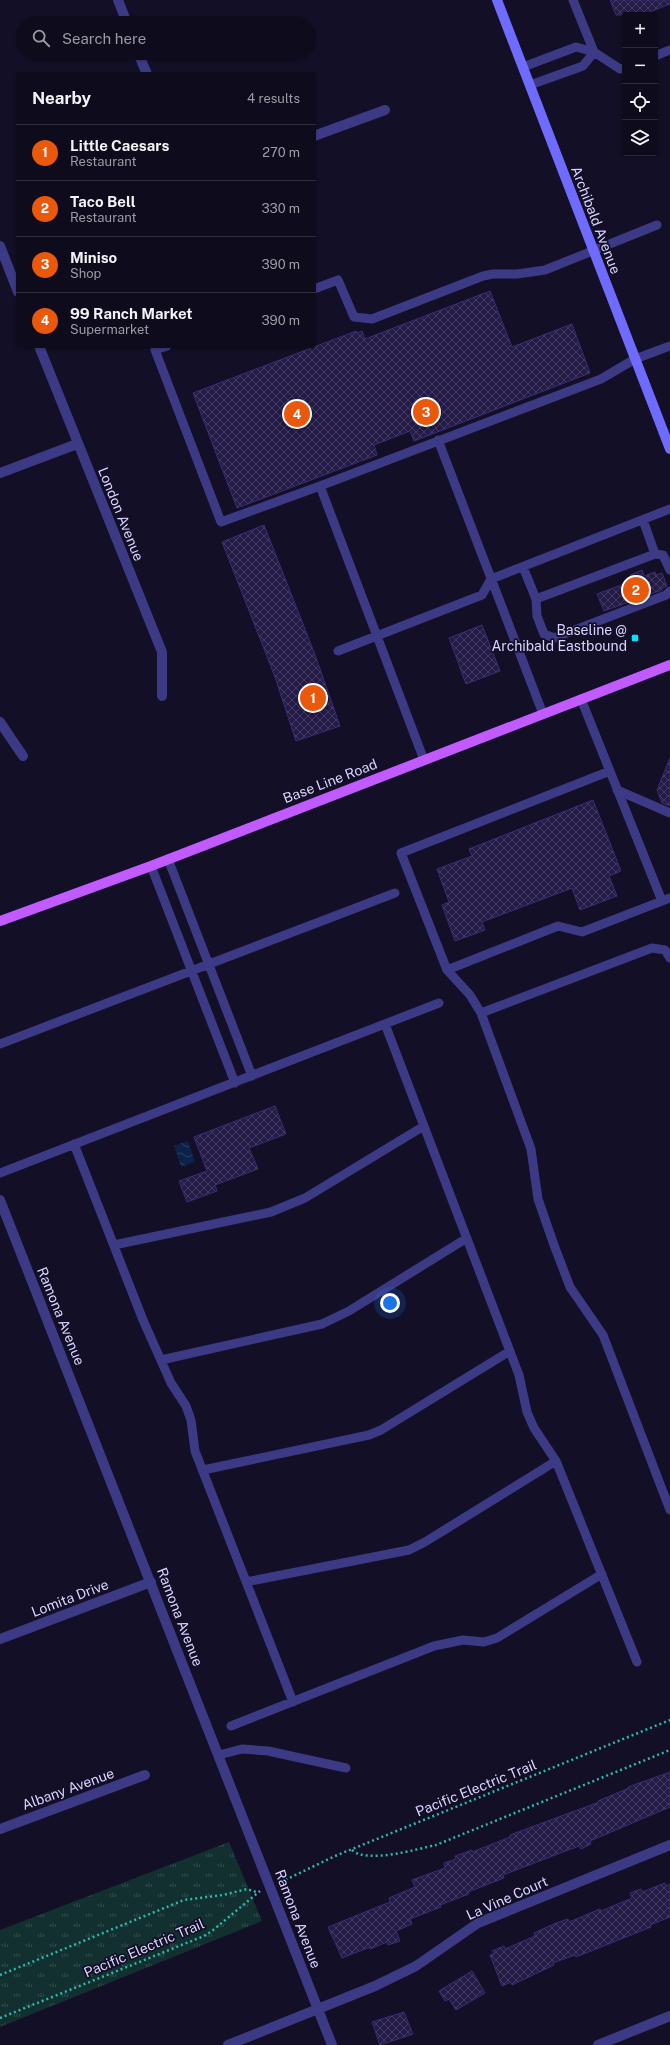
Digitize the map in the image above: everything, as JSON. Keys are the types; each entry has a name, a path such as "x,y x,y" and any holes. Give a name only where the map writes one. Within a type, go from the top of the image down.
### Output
{"main road":[{"name":"Archibald Avenue","path":"497,0 670,449"},
{"name":"Base Line Road","path":"0,921 151,866 670,665"}],"street":[{"path":"118,0 124,16"},
{"path":"141,60 146,72"},
{"path":"316,135 385,110"},
{"path":"0,246 16,287"},
{"name":"London Avenue","path":"40,348 77,444 162,652 162,696"},
{"path":"0,473 77,444"},
{"path":"0,722 22,756"},
{"name":"Ramona Avenue","path":"0,1200 332,2045"},
{"name":"Lomita Drive","path":"0,1639 151,1582"},
{"name":"Albany Avenue","path":"0,1829 145,1775"},
{"name":"La Vine Court","path":"228,2045 375,1986 416,1966 478,1923 670,1846"},
{"path":"598,2045 670,2016"}],"lane":[{"path":"573,0 594,52"},
{"path":"523,67 576,47 594,52 620,69 622,69"},
{"path":"658,55 670,50"},
{"path":"530,85 583,66 594,52"},
{"path":"316,288 338,280 354,317 362,320 372,319 483,276 493,274 517,274 545,270 657,225"},
{"path":"160,348 155,350 221,522 601,379 635,359 670,346"},
{"path":"438,440 543,714"},
{"path":"320,486 424,760"},
{"path":"338,652 482,595 491,579 670,509"},
{"path":"642,520 655,554"},
{"path":"536,599 655,554 663,556 670,570"},
{"path":"523,567 536,599 537,616 544,634 554,638 666,595 670,591"},
{"path":"447,970 558,926 582,932 666,900 617,790 581,699"},
{"path":"610,771 401,852 447,970 470,995 481,1013 532,1149 538,1199 554,1245 570,1287 603,1335 670,1510"},
{"path":"617,790 670,813"},
{"path":"168,859 252,1076"},
{"path":"151,866 235,1083"},
{"path":"0,1044 395,893"},
{"path":"481,1013 652,948 665,950 670,958"},
{"path":"0,1173 439,1003"},
{"path":"385,1024 519,1375 527,1412 534,1428 556,1461 637,1662"},
{"path":"114,1245 263,1214 291,1205 424,1126"},
{"path":"74,1144 161,1360 191,1420 194,1450 293,1702"},
{"path":"161,1360 322,1324 349,1311 467,1238"},
{"path":"203,1470 369,1435 381,1430 510,1351"},
{"path":"246,1582 409,1550 425,1542 556,1461"},
{"path":"231,1726 434,1646 463,1640 484,1642 497,1638 602,1574"},
{"path":"219,1755 242,1749 268,1751 346,1768"}],"path":[{"name":"Pacific Electric Trail","path":"291,1878 352,1850 670,1720"},
{"path":"352,1850 355,1853 363,1855 396,1854 436,1845 670,1750"},
{"name":"Pacific Electric Trail","path":"0,1975 184,1900 223,1895 247,1889 256,1892 212,1931 204,1936 0,2018"}],"green space":[{"path":"229,1842 262,1921 0,2027 0,1930"}],"water":[{"path":"188,1141 195,1162 181,1167 174,1146"}],"building":[{"path":"610,0 670,0 670,4 650,12 622,12 622,15 616,15"},
{"path":"490,291 512,347 572,324 590,373 414,441 410,431 374,445 377,455 237,508 193,393 311,348 316,348 316,346 356,331 357,333 362,331 365,339"},
{"path":"264,525 314,652 340,726 296,741 275,677 222,542"},
{"path":"642,570 644,576 655,572 656,575 662,573 667,586 662,588 662,590 604,611 597,594 632,581 630,575"},
{"path":"482,625 500,671 466,684 449,638"},
{"path":"670,758 670,806 662,803 657,790"},
{"path":"593,800 621,871 609,876 617,896 580,910 572,888 482,922 485,930 455,941 442,905 449,902 437,869 472,856 469,849"},
{"path":"275,1106 286,1134 249,1148 258,1169 215,1185 217,1191 187,1202 179,1181 207,1171 194,1137"},
{"path":"670,1772 670,1807 590,1841 591,1844 581,1849 579,1846 503,1875 504,1878 468,1892 469,1894 410,1919 412,1924 396,1931 400,1941 388,1945 387,1942 342,1958 328,1927 390,1902 389,1898 415,1887 412,1880 445,1868 444,1863 456,1859 455,1856 472,1850 472,1852 510,1837 510,1835 599,1802 598,1801 629,1788 628,1787"},
{"path":"665,1883 666,1886 670,1884 670,1917 650,1925 651,1927 576,1957 575,1955 553,1963 554,1965 512,1985 511,1982 502,1986 490,1955 494,1954 492,1951 504,1946 505,1949 535,1936 534,1933 556,1923 568,1919 569,1922 632,1898 630,1893 641,1889 642,1892"},
{"path":"472,1971 485,1993 456,2010 449,1999 445,2001 439,1991"},
{"path":"404,2012 413,2034 380,2045 372,2022"}],"place":[{"name":"Miniso","path":"426,412"},
{"name":"99 Ranch Market","path":"297,414"},
{"name":"Taco Bell","path":"636,590"},
{"name":"Baseline @ Archibald Eastbound","path":"635,638"},
{"name":"Little Caesars","path":"313,698"}]}
